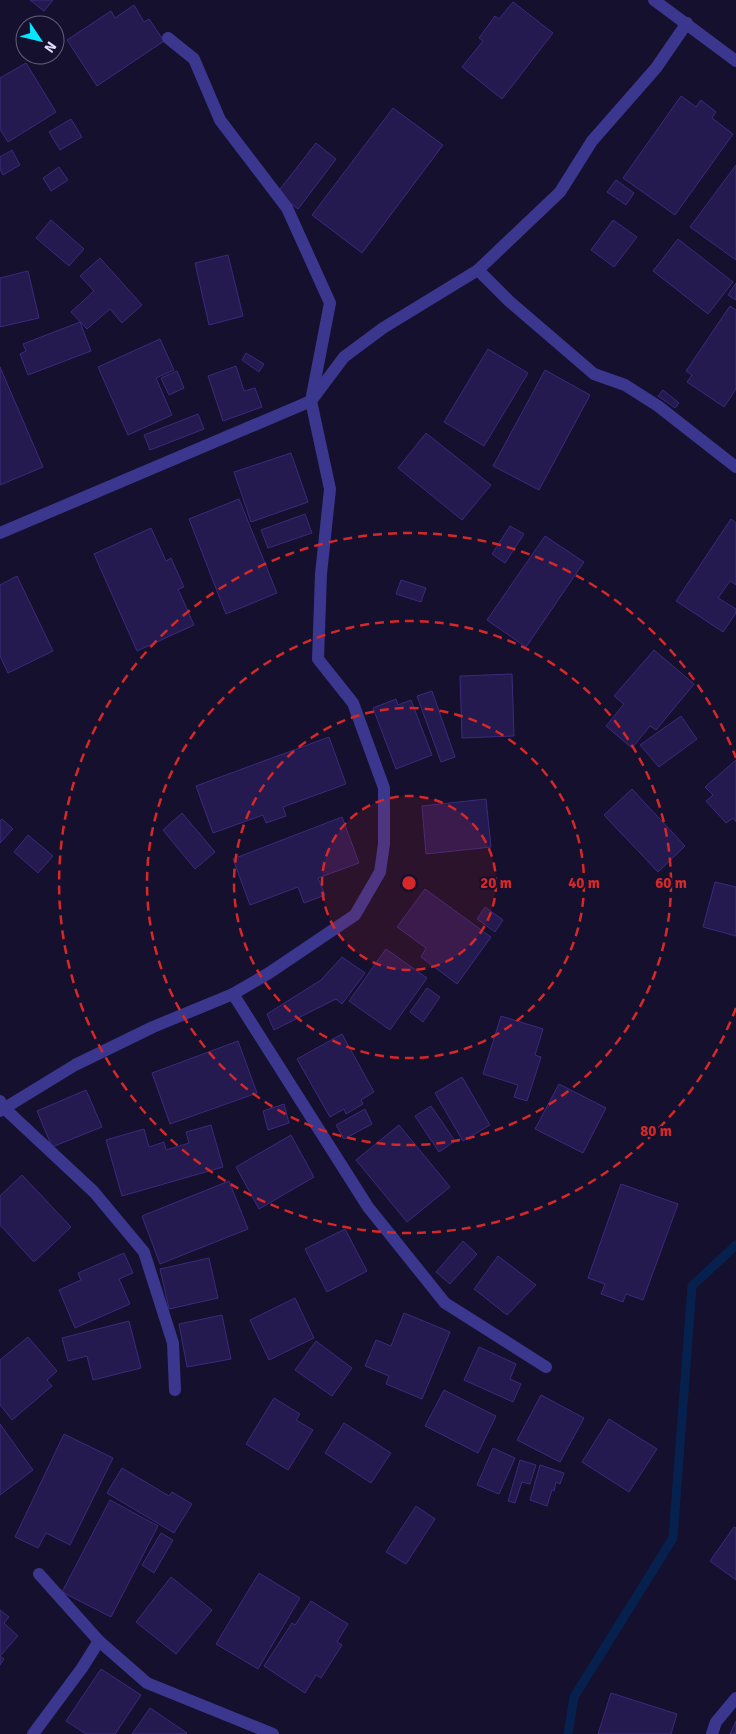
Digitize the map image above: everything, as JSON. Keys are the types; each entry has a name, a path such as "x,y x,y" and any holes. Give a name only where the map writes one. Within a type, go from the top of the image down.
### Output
{"street":[{"path":"654,0 736,61"},
{"path":"0,533 311,401 344,357 383,328 478,270 560,192 592,141 656,68 687,23"},
{"path":"168,38 194,59 220,120 287,208 330,303 311,401 330,489 321,574 318,659 353,703 384,788 384,844 380,872 355,915 269,973 233,994 153,1027 75,1065 1,1107 94,1192 144,1252 173,1344 175,1390"},
{"path":"478,270 509,301 594,374 625,385 658,406 736,467"},
{"path":"233,994 368,1207 445,1303 546,1367"},
{"path":"39,1574 99,1641 147,1683 273,1734"},
{"path":"33,1734 99,1641"},
{"path":"712,1734 716,1722 736,1698"}],"building":[{"path":"30,0 53,0 44,11"},
{"path":"513,2 553,33 502,99 462,67 483,41 479,38 495,16 499,19"},
{"path":"134,5 144,22 149,19 164,41 97,86 67,40 111,11 115,18"},
{"path":"23,65 27,65 56,112 8,142 0,129 0,78"},
{"path":"681,96 696,107 701,100 716,112 712,118 733,134 675,215 623,178"},
{"path":"393,108 443,145 362,253 312,215"},
{"path":"71,119 82,137 60,150 49,132"},
{"path":"316,143 336,159 298,209 277,193"},
{"path":"12,150 20,165 3,175 0,169 0,157"},
{"path":"736,165 736,260 690,227"},
{"path":"59,167 68,180 51,191 43,178"},
{"path":"616,180 634,193 626,205 607,192"},
{"path":"51,220 84,249 69,266 36,238"},
{"path":"613,220 637,237 614,267 591,250"},
{"path":"678,239 733,282 708,314 653,271"},
{"path":"228,255 243,316 209,325 195,263"},
{"path":"100,258 142,305 122,323 110,309 87,329 71,312 94,291 80,276"},
{"path":"28,271 39,318 0,327 0,278"},
{"path":"736,283 736,300 728,295"},
{"path":"730,306 736,310 736,389 724,407 687,382 692,375 686,371"},
{"path":"80,322 91,351 28,375 20,354 26,351 23,344"},
{"path":"160,339 174,370 156,378 172,415 128,435 98,367"},
{"path":"488,349 528,373 484,446 444,422"},
{"path":"246,353 264,364 259,372 242,360"},
{"path":"236,366 244,391 255,388 262,407 223,421 208,376"},
{"path":"0,367 43,467 0,485"},
{"path":"545,370 590,395 539,490 493,466"},
{"path":"177,371 184,388 169,395 161,378"},
{"path":"663,390 679,403 675,408 658,396"},
{"path":"198,414 204,429 150,450 144,435"},
{"path":"426,433 491,485 462,520 398,468"},
{"path":"291,453 308,502 251,522 234,472"},
{"path":"239,499 277,593 226,614 189,519"},
{"path":"305,514 312,533 268,548 261,530"},
{"path":"731,519 736,523 736,585 730,581 718,598 736,609 736,613 723,632 676,601"},
{"path":"510,526 524,534 505,563 492,554"},
{"path":"151,528 166,561 171,558 184,587 178,589 194,625 137,651 94,554"},
{"path":"545,536 584,562 526,647 487,620"},
{"path":"17,576 53,651 8,673 0,656 0,585"},
{"path":"401,580 426,588 421,602 396,594"},
{"path":"654,650 694,684 656,730 650,726 632,748 606,726 624,704 614,696"},
{"path":"512,674 514,736 462,738 460,676"},
{"path":"432,691 455,757 441,762 417,696"},
{"path":"396,699 398,705 411,700 432,755 396,769 373,708"},
{"path":"681,716 697,739 659,767 640,745"},
{"path":"329,737 346,784 283,807 286,816 266,823 263,815 213,833 196,786"},
{"path":"736,760 736,822 733,818 726,823 706,801 713,795 705,787"},
{"path":"632,789 685,846 658,872 604,815"},
{"path":"486,799 491,847 426,854 422,806"},
{"path":"182,813 215,852 195,869 163,830"},
{"path":"342,817 359,863 318,878 325,895 304,903 298,887 250,905 233,859"},
{"path":"2,819 13,829 0,843 0,821"},
{"path":"28,835 53,856 38,873 14,852"},
{"path":"715,882 736,887 736,936 703,927"},
{"path":"425,889 491,937 457,984 421,957 426,948 397,927"},
{"path":"485,907 503,920 495,932 477,919"},
{"path":"386,949 427,978 390,1030 349,1001"},
{"path":"342,957 365,973 342,1004 336,999 274,1030 267,1014 321,980"},
{"path":"427,988 440,997 423,1022 410,1012"},
{"path":"501,1016 543,1029 535,1055 541,1057 527,1101 514,1097 518,1085 483,1074"},
{"path":"342,1034 374,1092 361,1100 363,1104 346,1114 344,1109 330,1117 297,1059"},
{"path":"238,1041 257,1093 170,1124 152,1073"},
{"path":"462,1077 490,1125 463,1141 435,1093"},
{"path":"559,1084 606,1108 583,1153 535,1129"},
{"path":"86,1090 102,1127 52,1147 37,1111"},
{"path":"284,1104 289,1123 268,1130 263,1111"},
{"path":"431,1106 455,1141 439,1152 415,1116"},
{"path":"365,1109 372,1124 344,1139 336,1125"},
{"path":"211,1125 223,1167 122,1196 106,1140 144,1129 149,1147 164,1142 166,1150 189,1143 186,1132"},
{"path":"399,1125 450,1187 407,1222 356,1160"},
{"path":"291,1135 314,1177 259,1209 236,1167"},
{"path":"22,1175 71,1227 34,1262 0,1225 0,1196"},
{"path":"229,1181 248,1229 160,1264 142,1216"},
{"path":"621,1184 678,1204 643,1300 626,1294 623,1302 601,1294 605,1284 588,1278"},
{"path":"345,1229 367,1271 327,1292 305,1249"},
{"path":"463,1241 477,1254 450,1284 436,1272"},
{"path":"124,1253 133,1273 119,1279 130,1304 75,1328 59,1290 81,1280 78,1273"},
{"path":"498,1256 536,1285 507,1315 474,1289"},
{"path":"209,1258 218,1298 169,1309 160,1269"},
{"path":"295,1298 314,1338 269,1360 250,1320"},
{"path":"404,1313 450,1332 422,1399 386,1384 389,1376 365,1366 376,1340 391,1346"},
{"path":"222,1315 231,1359 187,1367 179,1324"},
{"path":"129,1321 141,1368 93,1380 87,1356 68,1361 62,1338"},
{"path":"28,1337 57,1371 47,1380 52,1386 12,1420 0,1405 0,1360"},
{"path":"316,1341 352,1368 332,1396 295,1370"},
{"path":"479,1347 516,1364 510,1379 521,1384 513,1402 464,1380"},
{"path":"444,1390 496,1416 478,1453 425,1426"},
{"path":"541,1395 584,1418 560,1462 517,1440"},
{"path":"274,1398 300,1414 296,1420 313,1430 288,1470 246,1444"},
{"path":"609,1419 657,1449 629,1492 582,1462"},
{"path":"344,1423 391,1453 371,1483 325,1453"},
{"path":"0,1424 33,1470 0,1495"},
{"path":"64,1434 113,1458 70,1545 46,1533 38,1548 15,1537"},
{"path":"493,1448 515,1458 499,1494 477,1485"},
{"path":"520,1460 536,1465 530,1484 522,1482 515,1503 508,1501"},
{"path":"540,1465 564,1473 560,1484 556,1482 547,1506 530,1500"},
{"path":"122,1468 169,1496 172,1492 192,1504 174,1533 107,1493"},
{"path":"110,1500 158,1526 111,1617 62,1592"},
{"path":"416,1506 435,1519 406,1564 386,1552"},
{"path":"734,1527 736,1528 736,1580 710,1561"},
{"path":"161,1533 173,1540 154,1573 142,1565"},
{"path":"259,1573 300,1598 258,1669 216,1644"},
{"path":"171,1577 212,1610 176,1654 136,1622"},
{"path":"311,1601 348,1624 337,1642 342,1645 321,1678 316,1675 305,1693 264,1666 292,1623 295,1625"},
{"path":"0,1610 9,1617 4,1623 18,1636 0,1656"},
{"path":"0,1656 4,1659 0,1665"},
{"path":"101,1669 141,1695 115,1734 86,1734 66,1721"},
{"path":"611,1693 677,1714 671,1734 598,1734"},
{"path":"150,1708 187,1733 132,1734"},
{"path":"736,1721 736,1734 730,1734"}],"waterway":[{"path":"568,1734 574,1697 673,1538 692,1286 736,1245"}]}
